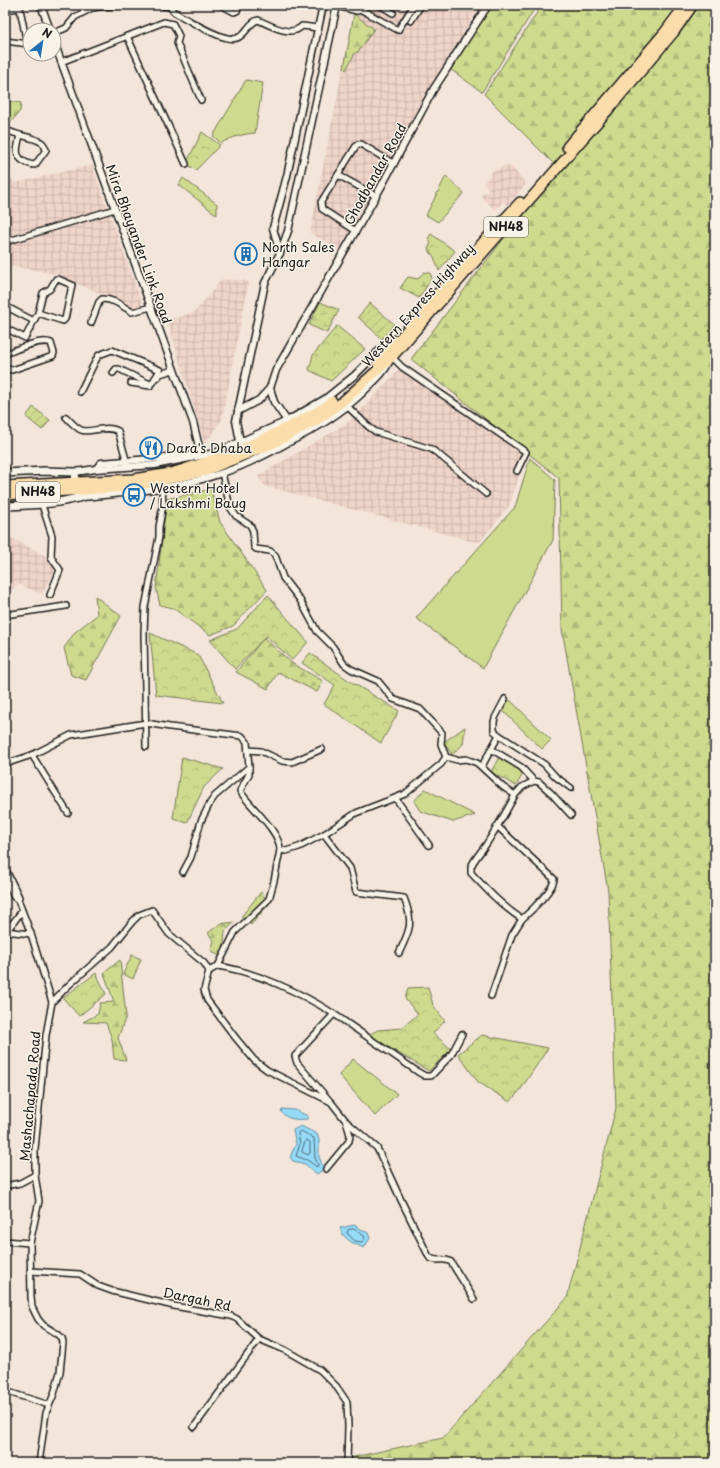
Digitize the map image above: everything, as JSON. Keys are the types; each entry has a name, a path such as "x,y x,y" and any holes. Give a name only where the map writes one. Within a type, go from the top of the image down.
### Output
{"highway":[{"name":"Western Express Highway","path":"5,486 76,488 131,487 171,479 205,471 248,455 274,444 319,419 342,402 392,357 463,264 544,175 664,33 685,5"},
{"name":"Western Express Highway","path":"5,495 76,488 170,473 245,448 326,407 381,360 401,337 417,324 609,109 674,32 693,5"}],"main road":[{"path":"5,473 45,471 75,472 76,488 42,505 5,506"}],"street":[{"path":"41,5 47,22"},
{"path":"62,30 66,28 80,13 92,8 115,5"},
{"path":"160,5 170,7 174,12 221,37 231,40 239,38 254,21 258,20 291,31 300,29 302,26 318,28"},
{"path":"174,12 177,5"},
{"path":"221,5 234,12 237,11 240,5"},
{"path":"280,254 273,228 287,176 323,5"},
{"path":"240,441 236,421 265,283 280,254 288,231 337,5 357,11 363,7 398,30 414,5"},
{"path":"380,5 393,13"},
{"path":"411,21 421,5"},
{"name":"Ghodbandar Road","path":"270,388 276,370 394,164 433,90 488,5"},
{"path":"5,10 19,8 23,22"},
{"path":"62,62 164,22 173,24 179,36 177,43 201,100"},
{"path":"127,36 186,164"},
{"path":"5,41 22,43"},
{"name":"Mira Bhayander Link Road","path":"62,62 193,422 201,455"},
{"path":"5,129 42,142 46,150 35,165 31,165 18,156 17,151 20,135"},
{"path":"356,230 322,209 321,202 358,144 361,144 394,164"},
{"path":"338,175 376,196"},
{"path":"5,242 24,235 115,209"},
{"path":"25,338 38,313 43,293 50,289 56,279 72,285 65,319 63,321 38,313"},
{"path":"91,323 99,302 102,299 116,301 132,312 151,307"},
{"path":"5,306 34,321"},
{"path":"5,328 36,343"},
{"path":"75,472 127,464 155,464 215,453 287,421 325,399 355,375 389,341 401,337"},
{"path":"5,354 36,343 49,342 54,353 53,356 12,370 5,368"},
{"path":"80,392 99,355 112,350 160,370 173,368"},
{"path":"76,488 116,494 162,488 222,473 262,456 300,437 347,406 386,370 392,357 402,367 526,452 516,471"},
{"path":"131,383 152,386 160,374 173,368"},
{"path":"113,373 116,369 118,369 152,384 160,370"},
{"path":"238,411 259,400 270,388"},
{"path":"270,388 274,402 287,421"},
{"path":"347,406 376,432 426,447 437,453 486,494"},
{"path":"66,417 81,430 86,431 91,429 112,428 118,431 127,464"},
{"path":"222,473 232,512 250,525 254,547 256,549 270,551 274,554 283,578 300,600 316,631 333,646 344,664 350,669 378,682 393,698 420,709 442,733 441,744 446,757"},
{"path":"146,747 145,607 159,537 159,527 163,505 162,488"},
{"path":"42,505 52,536 51,557 60,570 50,595"},
{"path":"5,615 66,606"},
{"path":"505,699 494,722 494,729 499,735 544,764 556,777 571,788"},
{"path":"5,764 32,755 71,735 146,723 242,736 245,738 248,750 249,774 240,790 275,835 280,845 280,850 269,899 235,932 218,966 209,971 204,990 208,1000 254,1060 267,1070 331,1102"},
{"path":"482,766 499,735"},
{"path":"248,750 261,751 282,761 292,762 322,749"},
{"path":"491,749 521,767 534,781 539,782 571,815"},
{"path":"32,755 68,813"},
{"path":"446,757 457,760 466,759 473,761 482,766 503,787 515,795"},
{"path":"280,850 286,851 299,847 324,834 356,813 396,798 413,788 446,757"},
{"path":"183,872 191,857 201,821 210,803 215,796 249,767"},
{"path":"522,919 512,913 485,888 471,873 471,867 505,815 515,795 522,787 534,781"},
{"path":"396,798 429,845"},
{"path":"491,996 512,935 522,919 548,892 554,879 497,826"},
{"path":"324,834 350,868 356,892 404,898 409,908 410,929 399,954"},
{"path":"5,868 19,897 18,900 31,934 52,1002 112,947 139,915 152,910 169,934 204,963 209,971"},
{"path":"5,877 14,897 18,900"},
{"path":"6,931 22,912"},
{"path":"6,931 31,934"},
{"path":"218,966 244,971 304,996 334,1014 418,1072 428,1076 431,1076 451,1055 462,1034"},
{"name":"Mashachapada Road","path":"39,1463 46,1414 54,1394 60,1372 63,1343 62,1338 59,1335 38,1320 32,1306 30,1271 30,1243 39,1201 35,1175 35,1149 44,1046 52,1002"},
{"path":"326,1169 349,1141 349,1129 346,1122 331,1102 297,1063 295,1056 334,1014"},
{"path":"346,1122 378,1148 392,1182 429,1257 435,1261 445,1259 451,1262 474,1299"},
{"path":"5,1186 20,1183 35,1175"},
{"path":"5,1241 30,1243"},
{"name":"Dargah Rd","path":"30,1271 80,1274 98,1286 112,1291 174,1306 231,1316 237,1319 259,1339 301,1358 320,1370 336,1386 346,1402 348,1426 347,1463"},
{"path":"194,1427 259,1339"},
{"path":"5,1391 49,1405"}],"shaded area":[{"path":"358,5 480,5 339,250 310,233 342,73"},
{"path":"92,165 145,312 54,274 8,265 5,261 5,172 15,183"},
{"path":"505,165 513,168 526,184 508,205 503,202 495,210 481,196 489,189 484,183 494,169 498,170"},
{"path":"222,279 249,281 222,419 205,444 167,319 177,318 196,311"},
{"path":"404,364 528,450 509,506 479,543 265,486 258,476 352,420"},
{"path":"5,518 7,536 59,563 42,594 18,584 10,591 5,592"}],"green space":[{"path":"492,5 537,5 482,92 450,69"},
{"path":"542,5 715,5 715,1463 326,1463 443,1438 567,1298 616,1108 608,891 562,629 559,478 411,359 558,168 484,94"},
{"path":"354,14 374,29 358,52 355,53 346,70 344,68"},
{"path":"246,80 263,83 255,133 238,136 221,143 213,136"},
{"path":"5,101 21,103 20,111 11,122 5,118"},
{"path":"202,132 220,145 196,170 186,164"},
{"path":"446,176 464,193 438,222 426,215"},
{"path":"183,178 217,204 217,215 179,185"},
{"path":"431,234 455,251 439,271 434,257 428,249 431,243 428,239"},
{"path":"424,272 430,273 432,278 419,298 400,288 408,277 418,279"},
{"path":"320,302 339,310 327,333 309,325"},
{"path":"370,303 394,324 382,339 358,317"},
{"path":"337,326 365,349 331,381 309,370 313,355"},
{"path":"33,407 50,420 42,430 26,417"},
{"path":"530,458 555,480 553,540 483,668 416,618 515,507"},
{"path":"211,489 220,522 267,590 233,626 210,635 173,608 160,605 156,588 167,499"},
{"path":"268,595 308,642 292,660 266,636 235,669 210,640 237,629"},
{"path":"95,596 121,616 86,680 71,675 64,648 75,632 97,615"},
{"path":"150,633 198,655 223,703 156,695"},
{"path":"264,638 293,664 323,681 317,692 278,672 268,689 236,672"},
{"path":"310,653 348,680 399,711 381,743 324,704 335,685 302,663"},
{"path":"510,700 551,740 542,749 501,709"},
{"path":"465,727 463,744 452,755 444,742"},
{"path":"182,757 223,769 204,787 187,823 173,818"},
{"path":"499,757 524,772 516,786 491,772"},
{"path":"425,789 475,815 453,822 420,811 414,801"},
{"path":"261,892 269,904 251,925 241,917"},
{"path":"235,922 225,931 224,944 219,956 211,950 214,941 208,933 220,924"},
{"path":"132,955 141,959 133,979 123,974"},
{"path":"120,960 126,1016 118,1038 126,1060 114,1059 112,1039 106,1023 83,1022 98,1014 100,1003 114,1002 104,973"},
{"path":"96,973 106,994 79,1016 63,998"},
{"path":"428,987 433,1005 445,1021 433,1033 451,1049 429,1071 368,1035 378,1030 402,1028 418,1014 405,999 408,988"},
{"path":"482,1035 548,1048 521,1089 510,1102 478,1082 458,1054"},
{"path":"353,1059 397,1094 375,1116 339,1075"}],"water":[{"path":"282,1109 295,1110 308,1116 307,1119 290,1118 281,1112"},
{"path":"301,1126 317,1134 319,1140 319,1157 324,1169 317,1174 305,1164 293,1161 290,1157 296,1144 293,1130"},
{"path":"354,1225 368,1233 370,1238 364,1248 353,1243 341,1232 340,1228"}],"place":[{"name":"North Sales Hangar","path":"246,254"},
{"name":"Dara's Dhaba","path":"151,448"},
{"name":"Western Hotel / Lakshmi Baug","path":"134,495"}]}
